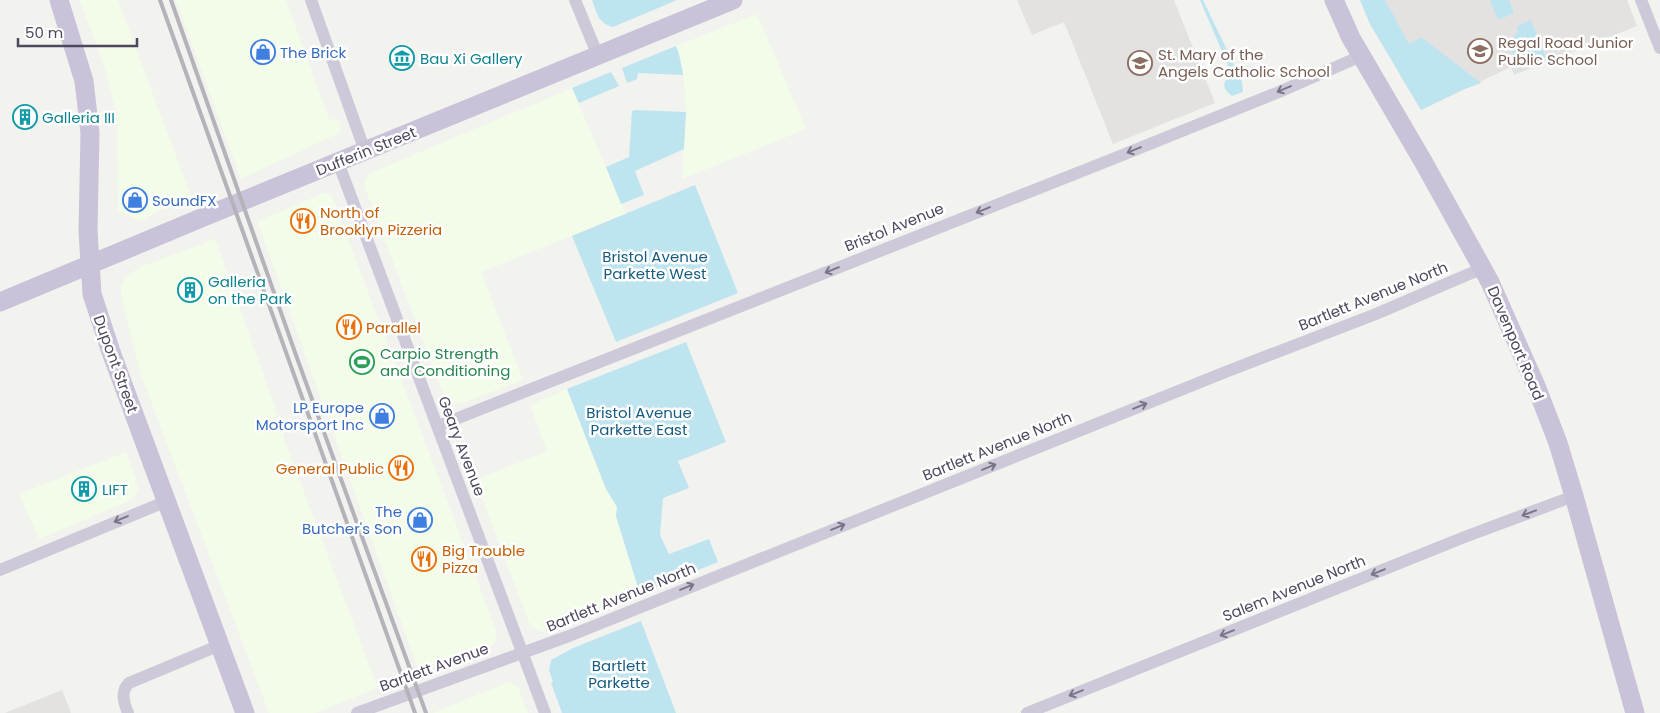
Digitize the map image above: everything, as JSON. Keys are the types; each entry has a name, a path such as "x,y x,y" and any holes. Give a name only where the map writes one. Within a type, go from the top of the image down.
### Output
{"main road":[{"name":"Dupont Street","path":"58,0 78,59 87,101 90,132 88,231 92,294 166,501 246,713"},
{"name":"Dufferin Street","path":"0,302 732,0"},
{"name":"Davenport Road","path":"1334,0 1361,56 1424,163 1499,300 1536,386 1558,443 1635,713"}],"street":[{"path":"311,0 365,151"},
{"path":"575,0 598,56"},
{"path":"1641,0 1660,48"},
{"name":"Bristol Avenue","path":"438,426 1110,160 1361,56"},
{"name":"Geary Avenue","path":"338,162 546,713"},
{"name":"Bartlett Avenue North","path":"523,653 1228,371 1376,314 1482,268"},
{"name":"Salem Avenue North","path":"1027,713 1462,538 1574,496"},
{"path":"0,570 166,501"},
{"path":"128,713 123,696 124,688 129,683 220,645"},
{"name":"Bartlett Avenue","path":"357,713 523,653"}],"shaded area":[{"path":"80,0 118,0 191,196 139,221 118,210 117,115 106,72"},
{"path":"176,0 286,0 329,119 339,120 341,127 339,133 241,179"},
{"name":"St. Mary of the Angels Catholic School","path":"1017,0 1174,0 1215,103 1113,144 1064,22 1032,35"},
{"name":"Regal Road Junior Public School","path":"1360,0 1627,0 1637,26 1514,75 1511,67 1421,110 1370,24"},
{"path":"757,14 806,129 682,179 686,106 683,69 676,46"},
{"path":"572,88 626,214 481,272 523,380 463,403 452,404 445,399 365,188 365,181 370,173"},
{"path":"324,193 332,196 497,633 495,642 491,646 418,669 257,221"},
{"path":"215,239 272,398 286,444 378,688 315,713 269,713 141,375 121,296 121,285 125,277 140,267"},
{"path":"567,389 606,489 617,507 616,517 640,594 542,632 530,625 475,480 547,451 530,405"},
{"name":"LIFT","path":"126,452 138,485 138,491 132,500 39,539 19,494"},
{"path":"506,683 518,687 528,713 433,713"},
{"path":"62,690 71,713 5,713"}],"green space":[{"path":"592,0 677,0 613,27 601,20"},
{"path":"1200,0 1203,0 1242,81 1243,92 1232,96 1225,90 1225,81 1233,77"},
{"path":"1360,0 1385,0 1409,44 1421,37 1481,83 1421,110 1370,24"},
{"path":"1490,0 1509,0 1514,13 1498,20"},
{"path":"1531,20 1546,58 1518,69 1508,42 1518,32 1517,26"},
{"path":"676,46 683,75 638,73 637,79 627,83 622,68"},
{"path":"611,72 619,86 579,103 572,88"},
{"path":"632,111 686,112 684,149 635,171 644,195 621,204 606,167 629,157"},
{"name":"Bristol Avenue Parkette West","path":"695,185 738,293 616,342 572,236"},
{"name":"Bristol Avenue Parkette East","path":"686,342 726,442 678,461 689,488 663,498 660,535 669,554 709,539 718,562 640,594 616,516 617,507 606,489 567,389"},
{"name":"Bartlett Parkette","path":"641,621 676,713 562,713 551,683 553,682 549,670 551,660 573,648"}],"railway":[{"path":"160,0 415,713"},
{"path":"171,0 297,358 426,713"}],"place":[{"name":"Regal Road Junior Public School","path":"1480,51"},
{"name":"The Brick","path":"263,52"},
{"name":"Bau Xi Gallery","path":"402,58"},
{"name":"St. Mary of the Angels Catholic School","path":"1140,63"},
{"name":"Galleria III","path":"25,117"},
{"name":"SoundFX","path":"135,200"},
{"name":"North of Brooklyn Pizzeria","path":"303,221"},
{"name":"Galleria on the Park","path":"190,290"},
{"name":"Parallel","path":"349,327"},
{"name":"Carpio Strength and Conditioning","path":"362,362"},
{"name":"LP Europe Motorsport Inc","path":"382,416"},
{"name":"General Public","path":"401,468"},
{"name":"LIFT","path":"84,489"},
{"name":"The Butcher's Son","path":"420,520"},
{"name":"Big Trouble Pizza","path":"424,559"}]}
